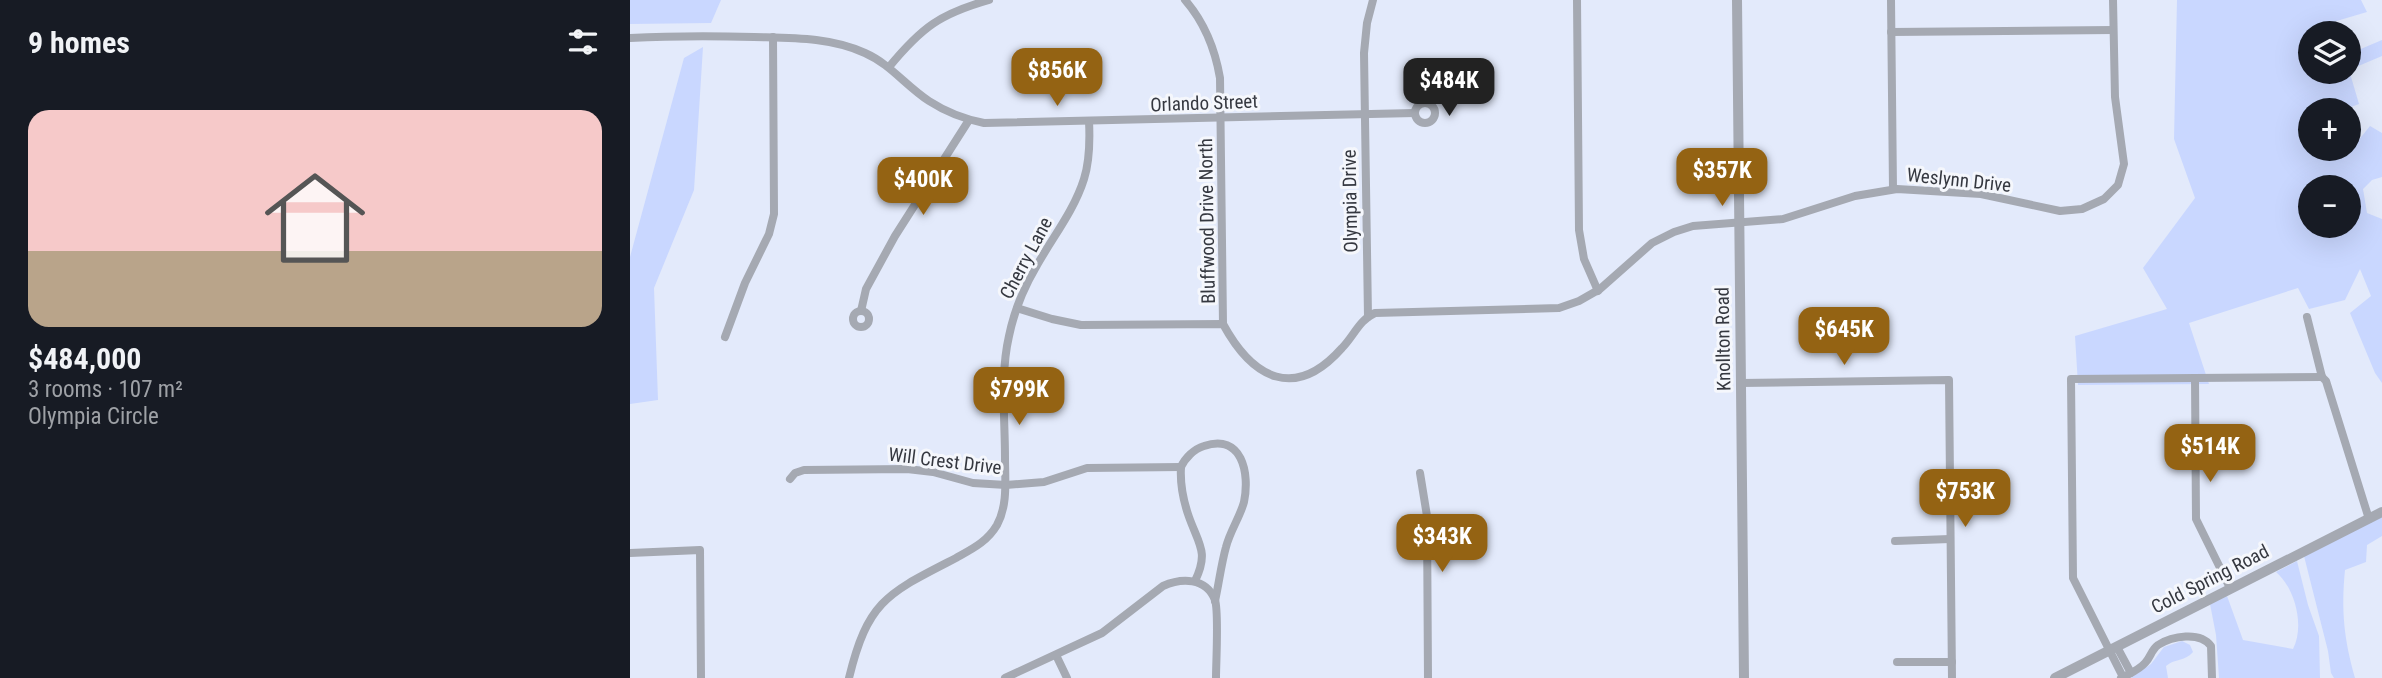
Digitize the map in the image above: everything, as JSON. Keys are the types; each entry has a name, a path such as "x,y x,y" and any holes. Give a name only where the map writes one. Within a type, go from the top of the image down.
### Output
{"street":[{"path":"889,67 911,40 934,21 961,8 989,0"},
{"name":"Bluffwood Drive North","path":"1185,0 1200,20 1213,49 1220,78 1223,324"},
{"name":"Olympia Drive","path":"1368,317 1365,40 1373,0"},
{"path":"1577,0 1579,230 1584,259 1598,291"},
{"name":"Knollton Road","path":"1737,0 1744,678"},
{"path":"1891,0 1893,189"},
{"path":"1891,32 2113,30 2113,0"},
{"name":"Weslynn Drive","path":"1368,317 1383,311 1549,309 1579,301 1598,291 1644,249 1667,234 1686,227 1794,217 1855,196 1893,189 1981,194 2064,211 2092,206 2111,194 2120,181 2124,164 2115,107 2113,30"},
{"path":"725,337 745,283 769,234 774,214 773,37"},
{"name":"Orlando Street","path":"630,38 773,37 814,39 838,44 865,53 889,67 929,101 956,116 993,124 1415,113"},
{"path":"861,311 866,289 895,236 969,120"},
{"name":"Cherry Lane","path":"849,678 862,634 878,607 908,583 975,548 986,539 1000,520 1006,485 1004,365 1017,309 1036,267 1082,187 1089,157 1088,121"},
{"path":"1017,309 1081,325 1223,324 1238,346 1265,373 1285,379 1306,374 1325,364 1341,350 1368,317"},
{"path":"2307,317 2322,377 2326,381 2345,438 2369,519"},
{"path":"2212,678 2211,646 2203,638 2196,636 2160,644 2145,663 2125,676 2073,578 2071,379 2322,377"},
{"path":"2195,378 2196,519 2230,588"},
{"path":"1741,383 1948,380 1952,678"},
{"path":"1195,581 1203,551 1188,514 1181,467 1199,448 1210,444 1231,446 1242,460 1245,490 1244,501 1226,547 1215,601 1216,678"},
{"name":"Will Crest Drive","path":"790,479 795,473 804,470 907,469 933,472 977,483 1006,485 1044,482 1087,468 1181,467"},
{"path":"1420,473 1427,516 1428,678"},
{"name":"Cold Spring Road","path":"2055,678 2382,512"},
{"path":"1895,541 1950,539"},
{"path":"630,553 700,550 701,678"},
{"path":"1005,678 1108,629 1163,586 1178,581 1195,581 1204,586 1215,601"},
{"path":"1056,655 1067,678"},
{"path":"1897,662 1952,662"}],"shaded area":[{"path":"630,0 721,0 711,23 630,24"},
{"path":"2177,0 2361,0 2367,12 2337,21 2298,21 2298,84 2353,84 2357,98 2298,98 2298,161 2361,161 2361,137 2370,126 2382,133 2382,177 2372,180 2363,189 2367,213 2382,219 2382,383 2375,373 2350,313 2371,296 2360,269 2345,300 2309,309 2298,288 2189,323 2209,384 2078,385 2075,336 2167,309 2143,268 2195,198 2174,139"},
{"path":"2382,40 2382,56 2361,65 2361,49"},
{"path":"703,47 694,190 654,288 658,400 630,404 630,257 684,58"},
{"path":"2382,515 2382,536 2367,545 2366,562 2345,570 2344,625 2355,678 2334,678 2304,556"},
{"path":"2297,561 2319,636 2320,678 2219,678 2216,635 2210,604 2227,596 2243,640 2293,649 2298,630 2296,608 2283,579 2276,572"},
{"path":"2182,641 2190,645 2193,652 2166,666 2168,678 2131,678 2151,664 2164,647"}]}
